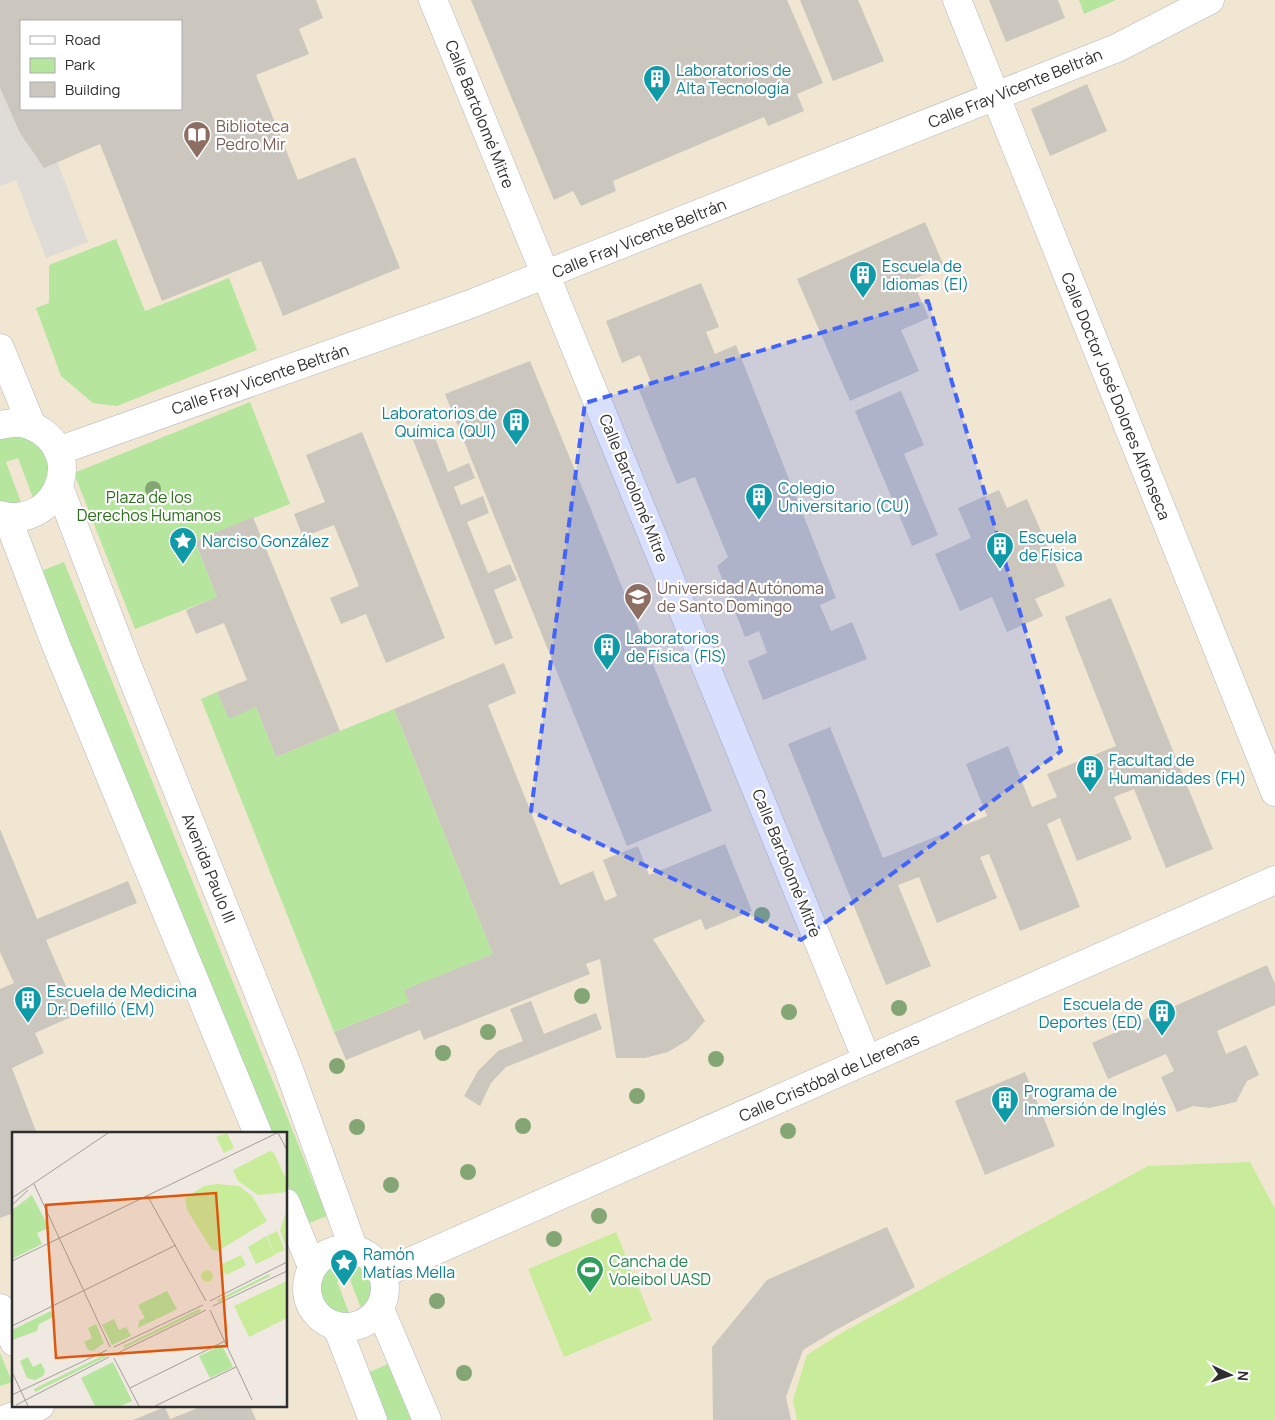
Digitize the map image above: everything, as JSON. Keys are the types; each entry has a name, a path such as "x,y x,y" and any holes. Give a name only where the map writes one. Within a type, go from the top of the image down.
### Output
{"street":[{"name":"Calle Bartolomé Mitre","path":"433,0 867,1060"},
{"name":"Calle Doctor José Dolores Alfonseca","path":"957,0 1275,792"},
{"name":"Calle Fray Vicente Beltrán","path":"58,451 468,306 1117,48 1210,0"},
{"path":"0,348 32,426"},
{"path":"0,425 16,422 32,426 49,436 61,459 62,476 59,487 49,504 35,513 22,517 4,516 257,1132"},
{"name":"Avenida Paulo III","path":"59,487 130,671 288,1067 354,1250"},
{"name":"Calle Cristóbal de Llerenas","path":"382,1274 1275,880"},
{"path":"288,1208 312,1267"},
{"path":"343,1249 354,1250 364,1253 378,1265 385,1286 380,1309 371,1318 361,1325 349,1328 337,1327 325,1322 315,1313 297,1306 306,1290 312,1267 321,1258 331,1252 343,1249"},
{"path":"0,1308 12,1337"},
{"path":"380,1309 427,1420"},
{"path":"337,1327 373,1420"},
{"path":"3,1420 35,1408"}],"highlighted area":[{"path":"928,301 1061,751 801,940 531,811 585,403"}],"shaded area":[{"name":"Universidad Autónoma de Santo Domingo","path":"0,0 1275,0 1275,1420 0,1420"},
{"path":"0,11 20,64 20,110 37,110 88,242 46,258 16,180 0,186"}],"green space":[{"path":"1079,0 1116,0 1084,14"},
{"path":"116,239 145,311 229,278 257,350 117,406 93,403 61,376 36,308 49,303 49,265"},
{"name":"Plaza de los Derechos Humanos","path":"250,402 290,504 195,541 217,597 135,629 74,473"},
{"path":"23,434 43,446 52,469 35,503 18,458 6,462 23,508 0,506 0,435"},
{"path":"64,562 327,1216 304,1225 288,1186 288,1132 266,1132 41,571"},
{"path":"217,692 229,718 256,707 276,757 394,709 493,954 405,990 409,1002 334,1032 201,699"},
{"path":"1250,1162 1275,1209 1275,1420 797,1420 793,1400 807,1355 843,1332 1148,1166"},
{"name":"Cancha de Voleibol UASD","path":"616,1232 652,1320 564,1357 528,1269"},
{"path":"342,1251 365,1257 374,1264 384,1287 382,1301 376,1312 366,1321 349,1277 337,1281 354,1327 336,1325 322,1318 313,1308 308,1295 309,1282 314,1269 325,1258"},
{"path":"0,1353 12,1382 0,1386"},
{"path":"388,1364 411,1420 387,1420 367,1373"}],"building":[{"name":"Biblioteca Pedro Mir","path":"0,0 316,0 323,18 299,29 309,54 256,75 298,180 355,157 400,268 283,316 261,261 162,301 100,144 44,168 20,133 0,88"},
{"name":"Laboratorios de Alta Tecnología","path":"471,0 787,0 823,83 797,94 804,111 768,126 764,117 613,181 616,191 581,206 573,191 554,200"},
{"path":"800,0 858,0 884,61 833,81"},
{"path":"989,0 1058,0 1065,18 1006,42"},
{"path":"1087,84 1107,131 1050,156 1031,109"},
{"name":"Escuela de Idiomas (EI)","path":"925,222 944,266 912,280 929,318 901,330 919,371 850,401 797,279"},
{"name":"Colegio Universitario (CU)","path":"701,283 719,327 706,332 715,354 736,345 836,598 820,605 831,631 852,622 867,659 763,700 748,661 767,653 759,631 745,637 717,566 728,557 695,477 677,484 639,390 652,385 640,355 622,363 606,321"},
{"name":"Laboratorios de Física (FIS)","path":"530,361 712,811 627,846 445,394"},
{"path":"901,391 924,445 904,454 938,535 912,546 855,411"},
{"path":"431,427 448,472 469,463 475,478 454,487 461,505 483,496 489,513 467,522 488,573 510,564 517,580 494,590 513,638 495,645 411,435"},
{"path":"362,432 445,638 386,663 366,614 341,624 330,598 359,586 334,525 303,537 294,514 325,502 306,455"},
{"name":"Escuela de Física","path":"999,490 1007,508 1027,499 1065,586 1035,599 1043,616 1007,632 992,597 960,611 935,554 971,538 958,508"},
{"path":"253,517 340,731 276,757 256,707 229,719 217,692 247,680 224,623 196,634 186,610 217,597 195,541"},
{"name":"Facultad de Humanidades (FH)","path":"1111,598 1213,849 1166,868 1134,789 1114,797 1132,839 1077,861 1060,818 1047,824 1080,907 1020,931 989,854 980,857 997,898 937,923 919,877 898,885 931,966 886,985 788,744 830,727 883,858 987,816 966,764 1008,746 1032,807 1057,797 1047,774 1116,746 1065,617"},
{"path":"504,663 516,693 488,705 560,885 593,871 605,901 617,896 603,860 638,846 649,875 725,844 752,911 705,930 701,919 653,939 705,1021 688,1040 668,1052 645,1058 616,1058 600,959 586,964 590,974 424,1040 420,1030 346,1060 334,1032 409,1002 404,990 493,954 394,709"},
{"name":"Escuela de Medicina Dr. Defilló (EM)","path":"0,829 37,919 128,881 137,903 46,940 78,1014 35,1033 44,1053 12,1068 36,1132 12,1132 12,1216 11,1214 0,1218 0,989 14,983 0,952"},
{"name":"Escuela de Deportes (ED)","path":"1267,965 1275,984 1275,1005 1217,1031 1226,1054 1246,1045 1259,1075 1247,1081 1236,1102 1209,1108 1193,1106 1177,1112 1161,1077 1174,1071 1166,1054 1108,1079 1092,1043"},
{"path":"531,1001 544,1034 596,1013 602,1029 506,1067 491,1083 480,1106 464,1096 478,1071 498,1051 523,1041 510,1009"},
{"name":"Programa de Inmersión de Inglés","path":"1025,1072 1055,1146 985,1175 955,1101"},
{"path":"887,1227 915,1287 803,1350 786,1397 791,1420 713,1420 712,1347 767,1280"},
{"path":"163,1408 165,1408 170,1419 198,1408 251,1408 256,1420 133,1420"}],"place":[{"name":"Laboratorios de Alta Tecnología","path":"657,103"},
{"name":"Biblioteca Pedro Mir","path":"197,159"},
{"name":"Escuela de Idiomas (EI)","path":"863,299"},
{"name":"Laboratorios de Química (QUI)","path":"516,446"},
{"name":"Colegio Universitario (CU)","path":"759,521"},
{"name":"Narciso González","path":"183,565"},
{"name":"Escuela de Física","path":"1000,570"},
{"name":"Universidad Autónoma de Santo Domingo","path":"638,621"},
{"name":"Laboratorios de Física (FIS)","path":"607,671"},
{"name":"Facultad de Humanidades (FH)","path":"1090,793"},
{"name":"Escuela de Medicina Dr. Defilló (EM)","path":"28,1024"},
{"name":"Escuela de Deportes (ED)","path":"1162,1037"},
{"name":"Programa de Inmersión de Inglés","path":"1005,1124"},
{"name":"Ramón Matías Mella","path":"344,1287"},
{"name":"Cancha de Voleibol UASD","path":"590,1294"}]}
